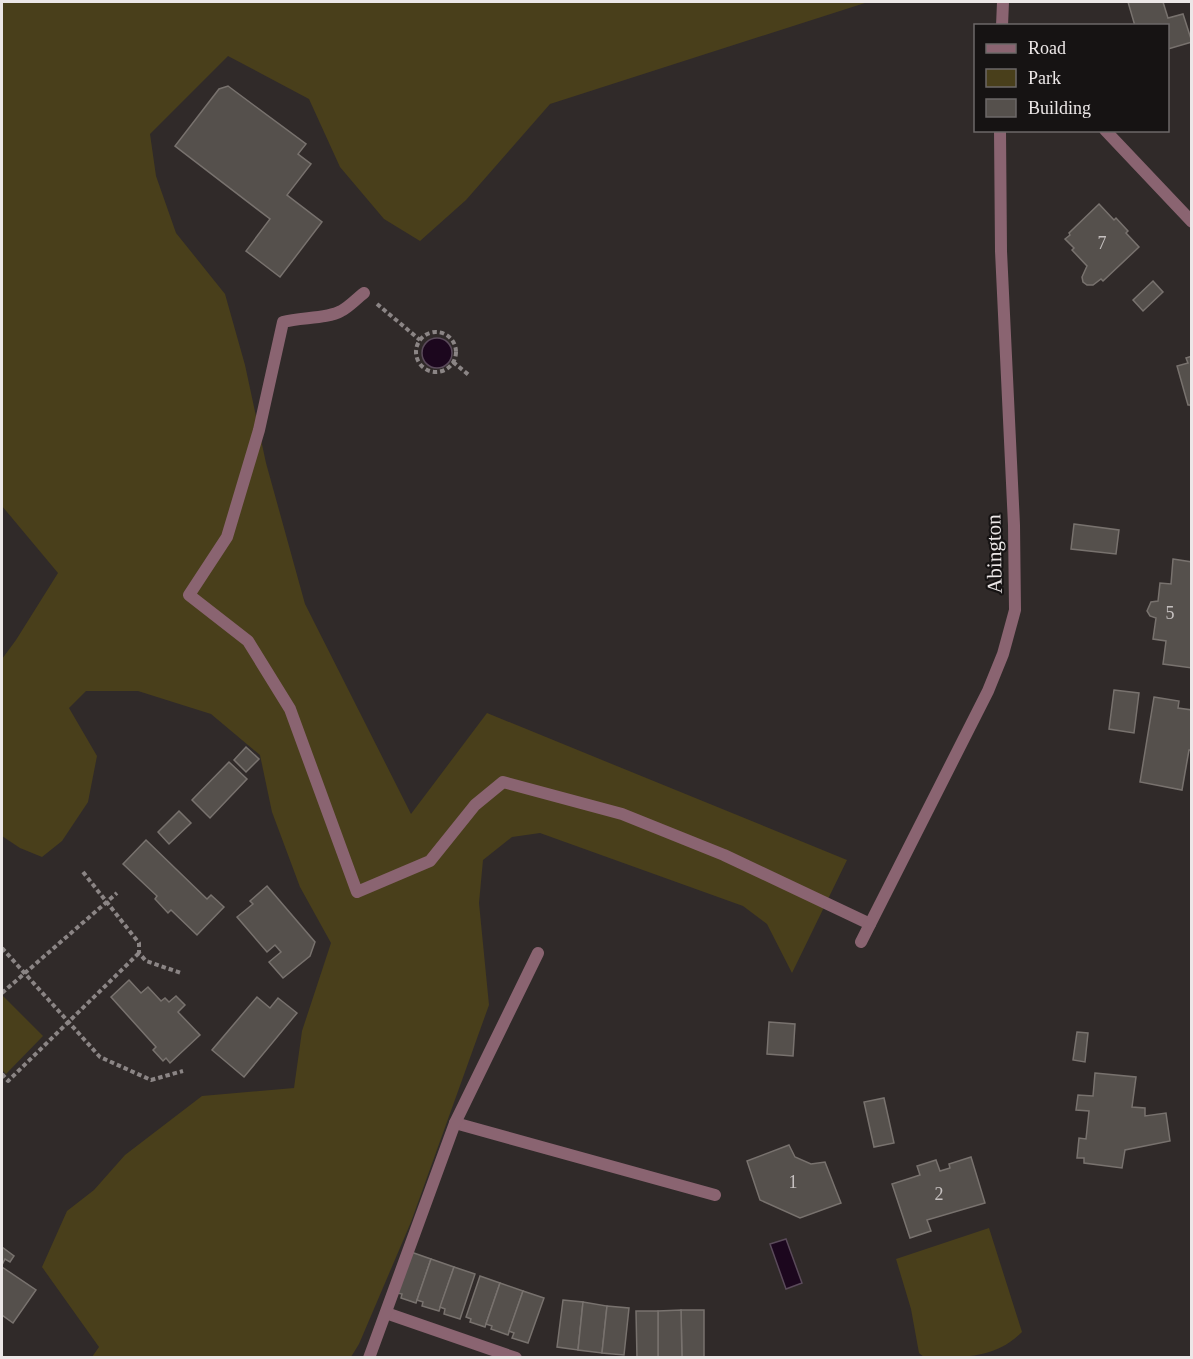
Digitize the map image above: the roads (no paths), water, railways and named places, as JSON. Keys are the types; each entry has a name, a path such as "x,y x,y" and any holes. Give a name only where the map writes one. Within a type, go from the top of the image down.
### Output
{"street":[{"path":"1002,24 1003,2"},
{"name":"Abington","path":"861,942 988,691 1003,654 1015,610 1014,525 1001,251 1000,132"},
{"path":"1107,132 1191,222"},
{"path":"364,293 339,312 283,322 259,430 227,537 189,595 248,641 290,709 357,892 430,861 475,806 503,782 622,814 724,855 870,924"},
{"path":"369,1358 455,1123 538,953"},
{"path":"455,1123 715,1196"},
{"path":"386,1313 516,1358"}]}
